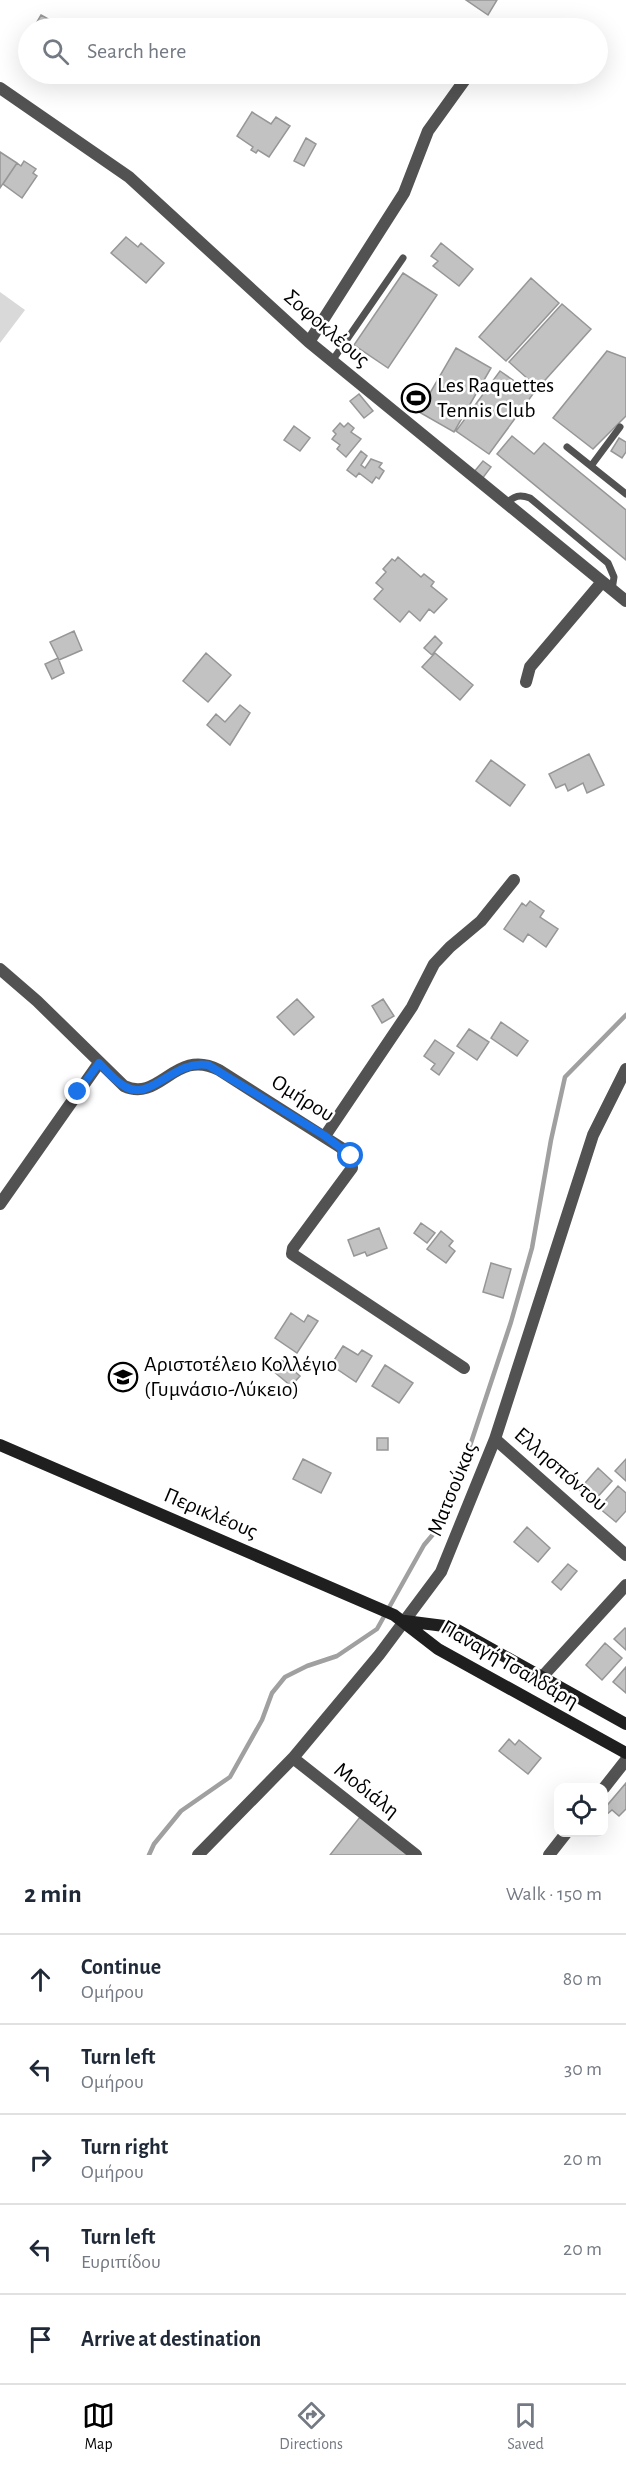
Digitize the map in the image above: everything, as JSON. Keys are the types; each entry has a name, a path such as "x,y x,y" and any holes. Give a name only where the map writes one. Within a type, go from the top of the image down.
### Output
{"street":[{"path":"309,342 404,193 428,131 462,84"},
{"name":"Σοφοκλέους","path":"0,88 129,177 309,342 626,602"},
{"path":"526,682 530,667 602,582"},
{"path":"325,1136 412,1007 434,964 481,921 514,880"},
{"name":"Ομήρου","path":"0,969 46,1009 124,1086 139,1090 151,1087 183,1067 193,1064 208,1065 325,1136 348,1153 353,1165 292,1248 292,1255 464,1368"},
{"path":"0,1203 99,1063"},
{"name":"Ματσούκας","path":"198,1855 292,1758 399,1618 441,1572 495,1439 593,1135 623,1084 626,1069"},
{"name":"Ελλησπόντου","path":"495,1439 626,1555"},
{"name":"Περικλέους","path":"0,1445 365,1601 399,1618"},
{"path":"542,1677 626,1585"},
{"name":"Παναγή Τσαλδάρη","path":"399,1618 452,1627 626,1724"},
{"name":"Παναγή Τσαλδάρη","path":"399,1618 438,1649 626,1753"},
{"name":"Μοδιάλη","path":"292,1758 416,1855"},
{"path":"607,1783 626,1760"},
{"path":"549,1855 564,1837"}],"lane":[{"path":"332,361 403,258"},
{"path":"591,465 620,427"},
{"path":"567,447 626,494"},
{"path":"506,503 515,496 522,495 530,498 608,563 614,577 612,590"}],"shaded area":[{"path":"0,292 25,310 0,343"}],"building":[{"path":"466,0 497,0 488,15"},
{"path":"252,112 271,124 276,117 290,126 269,157 258,150 256,153 251,150 253,147 237,136"},
{"path":"306,138 316,144 304,166 294,161"},
{"path":"0,152 17,163 0,188"},
{"path":"24,161 36,169 33,173 37,176 22,198 3,184 17,163 21,166"},
{"path":"126,237 138,247 141,243 164,263 146,283 111,253"},
{"path":"441,243 473,269 459,286 433,266 438,261 431,256"},
{"path":"403,273 437,295 388,368 354,345"},
{"path":"531,278 559,303 506,361 479,337"},
{"path":"562,304 591,329 538,388 509,362"},
{"path":"456,348 491,368 454,432 419,412"},
{"path":"607,351 626,358 626,416 593,449 553,418"},
{"path":"500,371 533,394 489,454 456,431"},
{"path":"359,394 373,411 364,418 350,401"},
{"path":"340,423 344,427 348,423 354,428 351,432 361,439 346,457 337,449 340,445 332,439 336,434 333,431"},
{"path":"294,426 310,438 300,451 284,440"},
{"path":"512,436 534,454 544,443 626,510 626,560 497,454"},
{"path":"619,438 626,442 626,452 622,458 611,451"},
{"path":"361,451 367,456 361,465 365,468 371,459 382,463 379,467 384,471 379,479 376,477 372,483 359,473 356,477 347,470"},
{"path":"483,461 491,467 482,479 474,472"},
{"path":"398,557 421,577 424,574 434,582 431,586 447,599 434,613 429,609 420,621 409,611 400,622 374,599 383,589 376,583 386,572 383,569 392,559 395,561"},
{"path":"74,631 82,650 59,660 50,642"},
{"path":"435,636 442,643 432,655 424,648"},
{"path":"206,653 231,675 208,702 183,681"},
{"path":"435,653 473,685 460,700 422,667"},
{"path":"58,658 64,673 52,679 45,664"},
{"path":"240,705 250,713 230,745 207,725 216,714 225,722"},
{"path":"589,754 604,785 587,793 583,783 568,791 565,784 556,788 549,774"},
{"path":"491,760 525,785 510,806 476,781"},
{"path":"530,901 544,911 540,917 558,929 546,947 528,934 523,942 504,929 522,903 526,906"},
{"path":"297,999 314,1017 294,1035 277,1017"},
{"path":"383,999 394,1016 382,1023 372,1006"},
{"path":"501,1022 528,1041 517,1056 491,1038"},
{"path":"469,1029 489,1042 477,1060 457,1046"},
{"path":"435,1040 454,1053 439,1075 431,1069 435,1064 424,1056"},
{"path":"421,1223 435,1233 427,1243 414,1233"},
{"path":"379,1228 387,1248 367,1256 365,1252 354,1256 348,1240"},
{"path":"441,1231 453,1241 449,1246 455,1251 446,1263 427,1249"},
{"path":"491,1263 511,1269 503,1298 483,1292"},
{"path":"291,1313 304,1322 308,1315 318,1321 297,1353 275,1338"},
{"path":"343,1346 358,1355 362,1350 372,1356 356,1382 331,1365"},
{"path":"282,1360 300,1376 291,1386 273,1371"},
{"path":"385,1365 413,1383 399,1403 372,1386"},
{"path":"377,1438 388,1438 388,1450 377,1450"},
{"path":"303,1459 331,1473 321,1493 293,1479"},
{"path":"626,1459 626,1481 615,1471"},
{"path":"598,1468 612,1481 593,1502 579,1490"},
{"path":"618,1486 626,1493 626,1511 616,1522 599,1508"},
{"path":"527,1527 550,1548 538,1562 514,1542"},
{"path":"568,1564 577,1571 561,1590 552,1582"},
{"path":"626,1629 626,1650 614,1639"},
{"path":"605,1643 622,1658 602,1680 586,1665"},
{"path":"626,1667 626,1693 613,1682"},
{"path":"509,1739 515,1745 519,1740 541,1758 528,1774 499,1751"},
{"path":"626,1783 626,1809 619,1816 612,1810 608,1813 608,1804"},
{"path":"360,1817 409,1855 330,1855"}],"waterway":[{"path":"149,1855 154,1844 181,1811 230,1777 262,1720 272,1693 285,1677 307,1666 337,1656 377,1629 424,1545 435,1532 440,1519 451,1503 511,1322 532,1248 551,1140 565,1077 626,1015"}],"place":[{"name":"Les Raquettes Tennis Club","path":"416,398"},
{"name":"Αριστοτέλειο Κολλέγιο (Γυμνάσιο-Λύκειο)","path":"123,1377"}],"route":[{"path":"78,1092 99,1063 116,1080 134,1090 151,1087 183,1067 204,1064 219,1070 325,1136 351,1156"}]}
